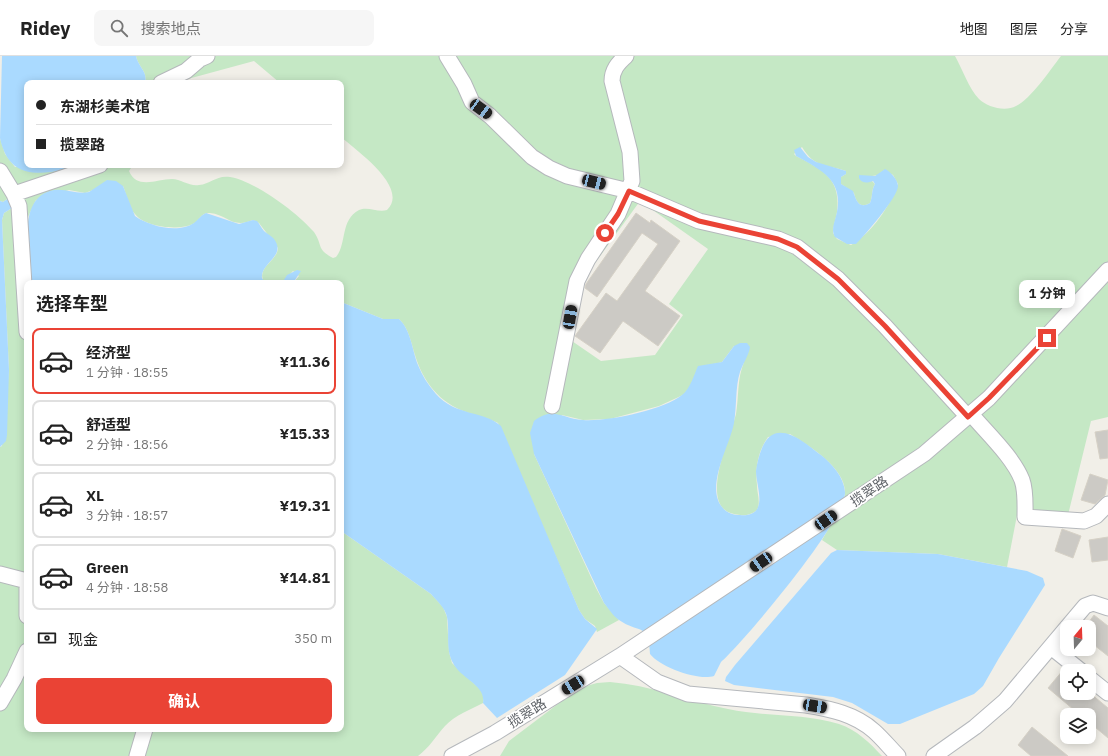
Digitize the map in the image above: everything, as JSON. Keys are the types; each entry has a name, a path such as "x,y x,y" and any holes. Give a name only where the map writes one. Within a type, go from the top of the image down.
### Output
{"street":[{"path":"167,80 186,71 200,59 208,56"},
{"path":"447,56 464,84 472,102 490,116 532,157 549,168 567,176 629,191 699,221 778,239 797,247 838,279 885,326 1000,448 1019,474 1024,488 1025,517 1084,521 1096,516 1108,504"},
{"path":"552,406 577,281 588,260 618,214 629,191 632,173 630,152 612,81 612,74 616,66 626,56"},
{"path":"14,194 91,168"},
{"path":"0,171 14,194 20,212 24,281"},
{"name":"揽翠路","path":"452,756 495,733 620,656 924,454 970,416 1026,360 1108,270"},
{"path":"0,574 24,581"},
{"path":"934,756 975,727 1005,701 1085,606 1093,603 1108,608"},
{"path":"1051,646 1073,664"},
{"path":"620,656 657,682 688,694 806,705 849,715 875,732 898,756"},
{"path":"0,703 24,657"},
{"path":"1096,684 1108,694"},
{"path":"137,756 144,732"},
{"path":"949,756 965,733"}],"green space":[{"path":"136,56 955,56 975,95 982,102 991,106 1007,109 1016,106 1028,97 1061,56 1108,56 1108,417 1091,421 1068,515 1018,510 1007,567 938,554 837,550 822,540 837,515 844,499 845,489 842,479 827,460 818,452 790,434 768,437 762,448 756,472 759,501 757,510 746,515 740,515 723,509 718,498 717,485 719,469 736,414 739,381 744,362 734,346 722,362 711,365 683,395 659,406 610,419 583,420 562,415 534,454 596,588 604,603 619,620 597,632 595,626 585,619 579,610 498,423 457,408 448,403 434,390 428,383 418,365 407,331 399,319 383,319 344,303 344,280 296,280 299,276 293,271 285,280 263,280 263,272 277,253 278,248 259,223 253,220 240,223 216,214 207,213 202,215 195,223 187,226 171,227 154,225 146,222 135,214 129,204 123,186 93,190 85,193 69,190 36,200 28,217 32,280 24,280 24,732 344,732 344,533 431,594 443,607 447,617 449,652 452,663 482,691 484,696 483,703 449,722 429,746 418,756 0,756 0,447 2,446 9,370 2,220 4,213 12,208 9,198 3,202 0,201 0,138 5,154 15,167 131,168 129,171 133,177 142,182 172,179 196,185 207,183 221,177 230,177 240,180 263,191 298,216 317,236 324,252 333,258 336,257 342,246 346,226 353,214 362,209 380,211 387,210 392,201 392,191 387,181 368,160 344,140 344,80 276,80 254,61 184,80 146,80 144,72","holes":["802,147 816,162 846,171 846,174 841,177 841,184 854,193 857,202 861,205 867,205 870,203 875,184 872,181 872,176 878,175 884,170 893,175 898,184 885,210 873,226 859,240 851,245 837,239 833,233 837,212 836,191 833,183 822,171 794,154","640,201 708,249 669,304 683,315 655,355 601,361 569,339 579,285"]},
{"path":"610,682 640,686 728,709 812,718 839,724 857,733 882,756 500,756 509,741 579,688 597,683"}],"water":[{"path":"2,56 136,56 144,72 146,80 24,80 24,168 74,168 46,172 22,170 13,164 5,154 0,138"},
{"path":"800,147 808,157 816,162 846,171 846,174 841,177 841,184 853,191 858,203 860,204 866,205 870,203 875,184 873,181 867,183 863,182 859,178 859,175 875,176 885,169 891,174 898,184 897,191 893,198 856,244 847,244 835,237 833,227 838,204 834,186 830,178 823,172 796,156 794,150"},
{"path":"107,180 116,181 123,186 135,216 156,226 180,228 194,223 206,213 239,224 253,220 257,221 264,231 273,238 277,245 277,250 262,273 263,280 32,280 28,231 29,218 33,206 39,197 50,191 60,190 79,193 89,192"},
{"path":"9,198 12,208 4,213 2,220 9,370 7,435 6,441 0,447 0,201 3,202"},
{"path":"297,270 301,271 295,280 284,280 287,275"},
{"path":"344,303 383,319 399,319 409,334 421,372 436,394 452,406 487,418 501,426 579,610 585,619 597,629 565,675 497,718 483,703 481,691 457,669 453,663 448,646 447,617 431,594 344,533"},
{"path":"740,343 747,343 750,347 738,378 734,423 717,477 717,498 722,507 728,512 738,515 748,515 757,509 759,494 756,471 760,453 768,439 774,434 782,433 798,439 825,459 840,476 845,492 841,507 813,553 751,630 721,662 714,676 707,677 689,675 670,668 655,659 650,654 648,637 645,633 642,630 619,620 604,603 534,454 530,433 534,421 547,414 558,414 576,419 593,420 620,417 662,406 685,392 692,382 698,366 722,362 734,346"},
{"path":"837,550 938,554 1027,571 1043,578 1045,585 983,686 974,694 900,724 888,724 852,703 833,697 734,685 725,681 726,677 735,665 831,553"}],"building":[{"path":"636,213 650,223 651,220 680,241 645,291 680,316 658,346 623,321 600,353 575,336 606,293 617,301 658,244 642,233 597,297 585,288 586,284"},
{"path":"1108,430 1108,458 1100,459 1095,432"},
{"path":"1090,474 1108,480 1105,495 1095,504 1081,500"},
{"path":"1062,529 1081,536 1073,558 1055,551"},
{"path":"1108,537 1108,560 1092,562 1089,540"},
{"path":"1094,615 1108,626 1108,656 1096,647 1096,620 1090,620"},
{"path":"1060,674 1060,698 1048,688"},
{"path":"1096,698 1108,708 1108,738 1096,728 1096,708 1072,708 1062,700 1096,700"},
{"path":"1032,727 1068,756 1031,756 1018,745"}],"route":[{"path":"605,233 618,214 629,191 713,226 778,239 797,247 838,279 885,326 968,417 989,398 1047,338"}]}
